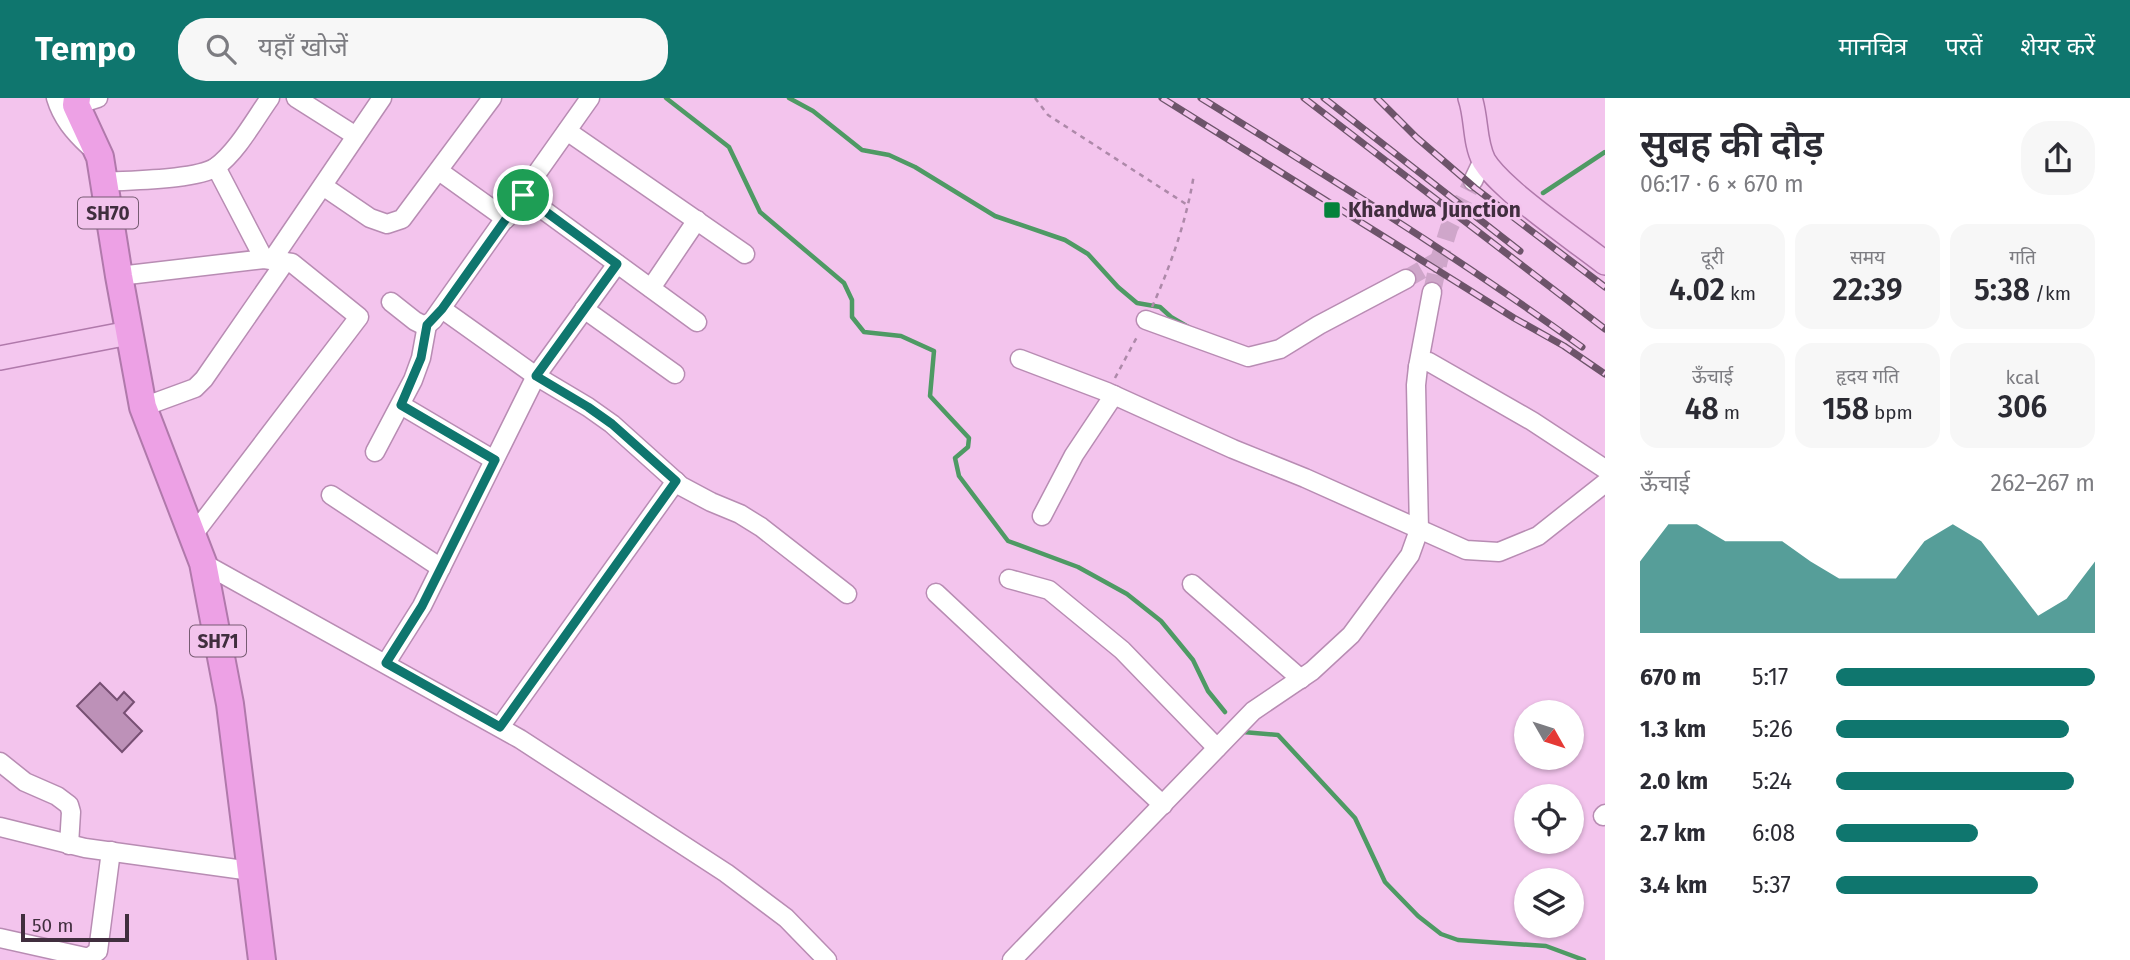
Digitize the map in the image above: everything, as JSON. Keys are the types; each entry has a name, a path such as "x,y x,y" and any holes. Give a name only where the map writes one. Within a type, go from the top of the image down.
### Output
{"highway":[{"name":"SH70","path":"77,100 102,169 129,333"},
{"name":"SH71","path":"129,333 144,407 202,563 230,704 262,960"}],"main road":[{"path":"1470,98 1483,160 1495,176 1529,206 1605,263"},
{"path":"0,358 129,333"}],"street":[{"path":"102,169 200,174 216,167 229,155 270,98"},
{"path":"296,98 356,136"},
{"path":"144,407 195,387 204,379 274,261 382,98"},
{"path":"323,186 370,218 387,224 402,219 492,98"},
{"path":"375,452 401,405 421,358 427,325 442,309 590,98"},
{"path":"567,131 745,254"},
{"path":"1473,181 1483,160"},
{"path":"216,167 274,261"},
{"path":"439,171 506,219"},
{"path":"523,195 697,321"},
{"path":"650,288 696,220"},
{"path":"119,276 274,261 292,264 359,317 193,535"},
{"path":"386,663 422,606 536,376 617,264"},
{"path":"1146,320 1248,357 1280,349 1406,279"},
{"path":"1012,960 1254,711 1301,678 1351,635 1410,555 1419,530 1416,385 1432,292"},
{"path":"391,302 415,321 427,325"},
{"path":"442,309 536,376 612,424 691,492 740,514 761,527 847,594"},
{"path":"584,309 674,374"},
{"path":"1020,359 1111,394 1466,550 1499,552 1538,536 1605,483"},
{"path":"1418,367 1421,362 1429,362 1532,421 1605,469"},
{"path":"1042,516 1074,455 1111,394"},
{"path":"401,405 495,460"},
{"path":"500,727 676,481"},
{"path":"331,495 441,568"},
{"path":"202,563 500,727 624,805 726,873 786,918 827,960"},
{"path":"1009,579 1049,590 1122,650 1217,748"},
{"path":"1192,584 1301,678"},
{"path":"936,593 1163,805"},
{"path":"0,762 12,774 57,796 69,805 69,845"},
{"path":"0,827 69,845 251,872"},
{"path":"0,937 85,957 95,955 98,951 111,852"}],"path":[{"path":"1035,98 1048,115 1189,206"},
{"path":"1160,290 1189,206 1194,174"},
{"path":"1111,394 1146,320"}],"building":[{"path":"100,683 117,700 124,692 134,702 124,713 142,731 122,752 77,706"}],"waterway":[{"path":"666,98 729,147 760,212 844,283 852,300 852,317 864,332 901,336 934,351 930,396 969,438 968,447 955,458 959,476 1008,541 1078,567 1127,594 1161,621 1193,660 1208,691 1225,712"},
{"path":"789,98 813,111 862,150 889,155 915,167 995,216 1065,240 1088,254 1118,287 1137,303 1160,307 1190,328"},
{"path":"1543,193 1605,152"},
{"path":"1243,732 1278,735 1355,818 1385,882 1418,916 1441,934 1458,940 1546,946 1584,960"}],"tunnel":[{"path":"1432,292 1449,228 1473,181"},
{"path":"1406,279 1439,260"}],"railway":[{"path":"1162,98 1605,374"},
{"path":"1201,98 1441,250 1582,347"},
{"path":"1304,98 1605,329"},
{"path":"1324,98 1520,251"},
{"path":"1377,98 1417,138 1475,188 1605,287"}],"place":[{"name":"Khandwa Junction","path":"1332,210"}],"route":[{"path":"523,195 617,264 536,376 612,424 676,481 500,727 386,663 422,606 495,460 401,405 421,358 427,325 442,309 523,195"}]}
